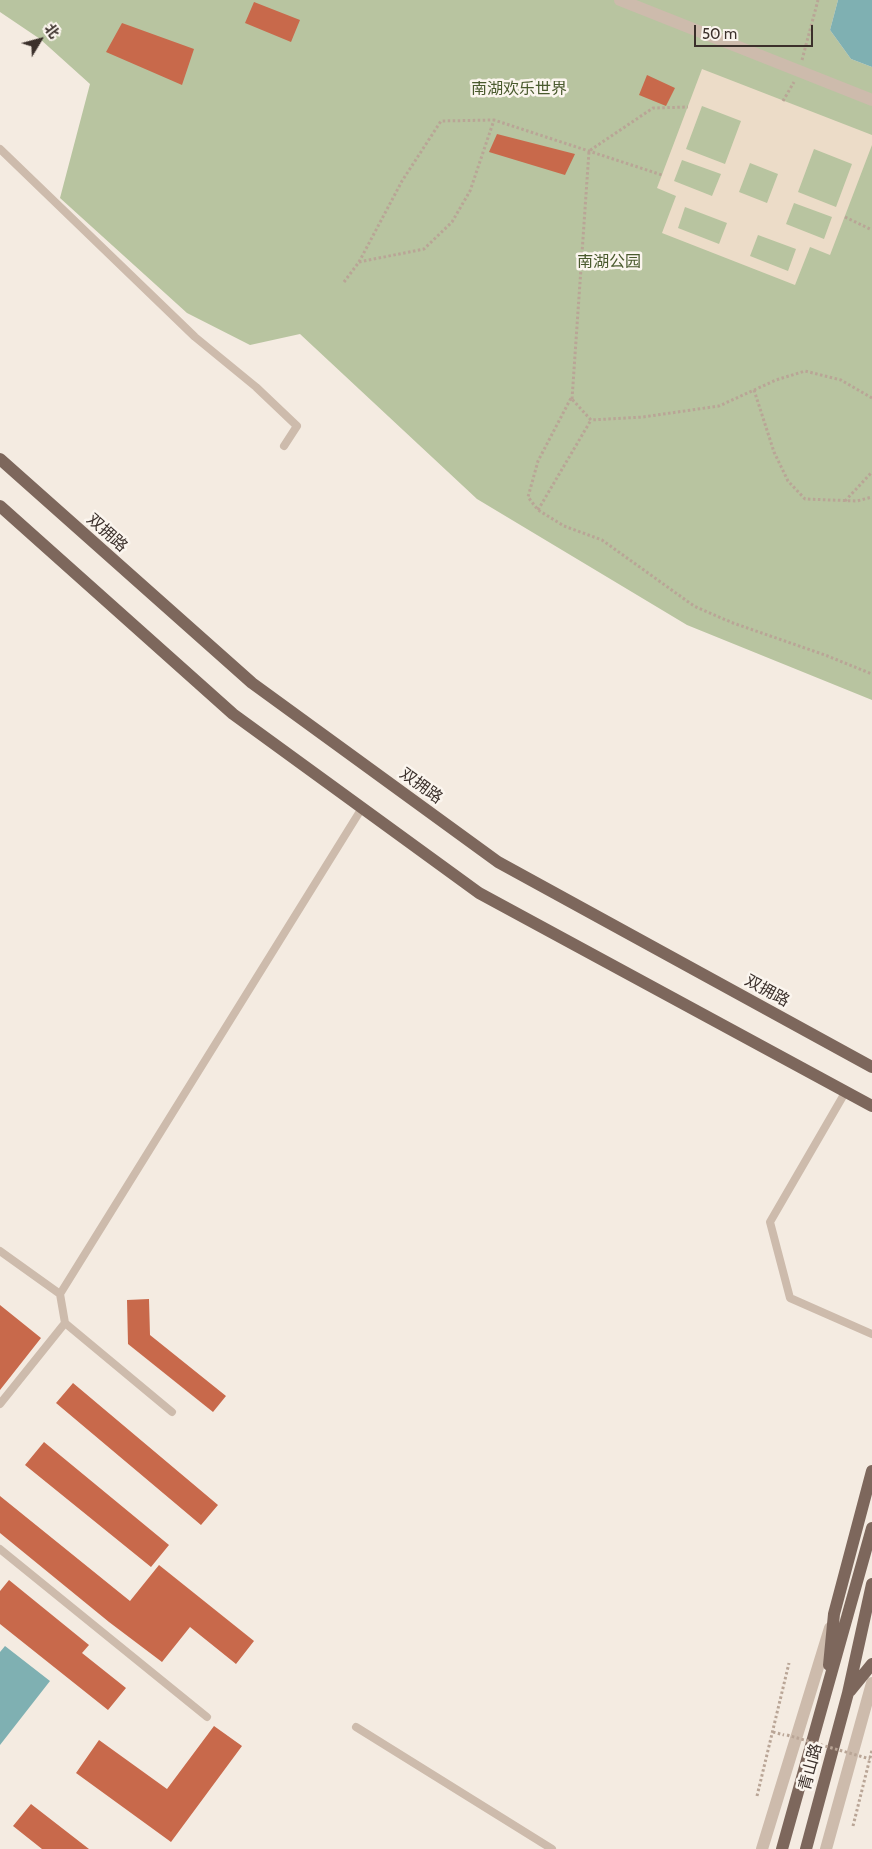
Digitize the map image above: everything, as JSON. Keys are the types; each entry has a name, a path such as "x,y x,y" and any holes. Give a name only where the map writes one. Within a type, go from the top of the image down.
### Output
{"main road":[{"name":"双拥路","path":"0,459 252,683 498,862 870,1065"},
{"path":"0,506 233,714 479,893 872,1106"},
{"path":"825,1703 834,1614 872,1471"},
{"path":"825,1703 872,1528"},
{"name":"青山路","path":"806,1849 848,1693 872,1584"},
{"path":"848,1693 872,1664"},
{"name":"青山路","path":"782,1849 825,1703"}],"street":[{"path":"620,0 872,100"},
{"path":"762,1849 834,1614"},
{"path":"826,1849 872,1682"}],"lane":[{"path":"0,149 195,337 256,387 296,426 284,446"},
{"path":"172,1412 65,1323 60,1294 362,808"},
{"path":"846,1091 770,1222 790,1298 872,1334"},
{"path":"0,1251 60,1294"},
{"path":"0,1404 65,1323"},
{"path":"0,1549 207,1717"},
{"path":"356,1728 552,1849"}],"path":[{"path":"783,101 799,72 818,0"},
{"path":"588,151 653,108 688,107"},
{"path":"359,262 424,250 452,222 470,191 494,120"},
{"path":"344,282 359,262 402,181 441,121 494,120 662,175"},
{"path":"588,151 571,398 538,461 528,496 538,510 564,526 602,540 694,606 733,623 872,674"},
{"path":"845,217 872,230"},
{"path":"591,420 643,417 719,406 776,380 806,371 841,380 872,398"},
{"path":"754,390 774,452 788,481 805,500 845,501 872,497"},
{"path":"571,398 591,420"},
{"path":"538,510 591,420"},
{"path":"845,501 872,472"},
{"path":"757,1796 789,1663"},
{"path":"773,1732 870,1759"},
{"path":"853,1826 872,1750"}],"green space":[{"name":"南湖公园","path":"0,0 838,0 830,30 851,59 872,67 872,700 687,625 477,499 300,334 250,345 187,313 60,198 90,84 40,39 0,12"}],"shaded area":[{"path":"702,69 872,135 872,145 830,255 810,247 795,285 662,233 676,196 657,188","holes":["702,106 741,121 725,164 686,149","814,149 852,164 836,207 798,192","682,160 721,174 712,196 674,181","750,163 778,174 767,203 739,192","794,203 832,217 824,239 786,224","685,207 727,223 719,244 678,228","758,235 796,249 788,271 750,256"]}],"water":[{"path":"838,0 872,0 872,67 851,59 830,30"},
{"path":"5,1646 50,1681 0,1745 0,1652"}],"building":[{"path":"254,2 300,20 291,42 245,23"},
{"path":"122,23 194,49 182,85 106,52"},
{"path":"647,75 675,88 666,106 639,95"},
{"path":"497,134 575,154 565,175 489,152"},
{"path":"149,1299 150,1335 226,1396 213,1412 128,1344 127,1300"},
{"path":"0,1305 41,1338 0,1390"},
{"path":"73,1383 218,1505 201,1525 56,1403"},
{"path":"44,1442 169,1545 151,1567 25,1465"},
{"path":"0,1496 130,1601 159,1565 254,1641 236,1664 190,1627 162,1662 109,1622 0,1533"},
{"path":"9,1580 89,1645 82,1653 126,1688 108,1710 0,1624 0,1591"},
{"path":"214,1726 242,1746 171,1842 76,1773 99,1740 167,1789"},
{"path":"31,1804 89,1849 42,1849 13,1826"}],"park label":[{"name":"南湖欢乐世界","path":"519,89"}]}
